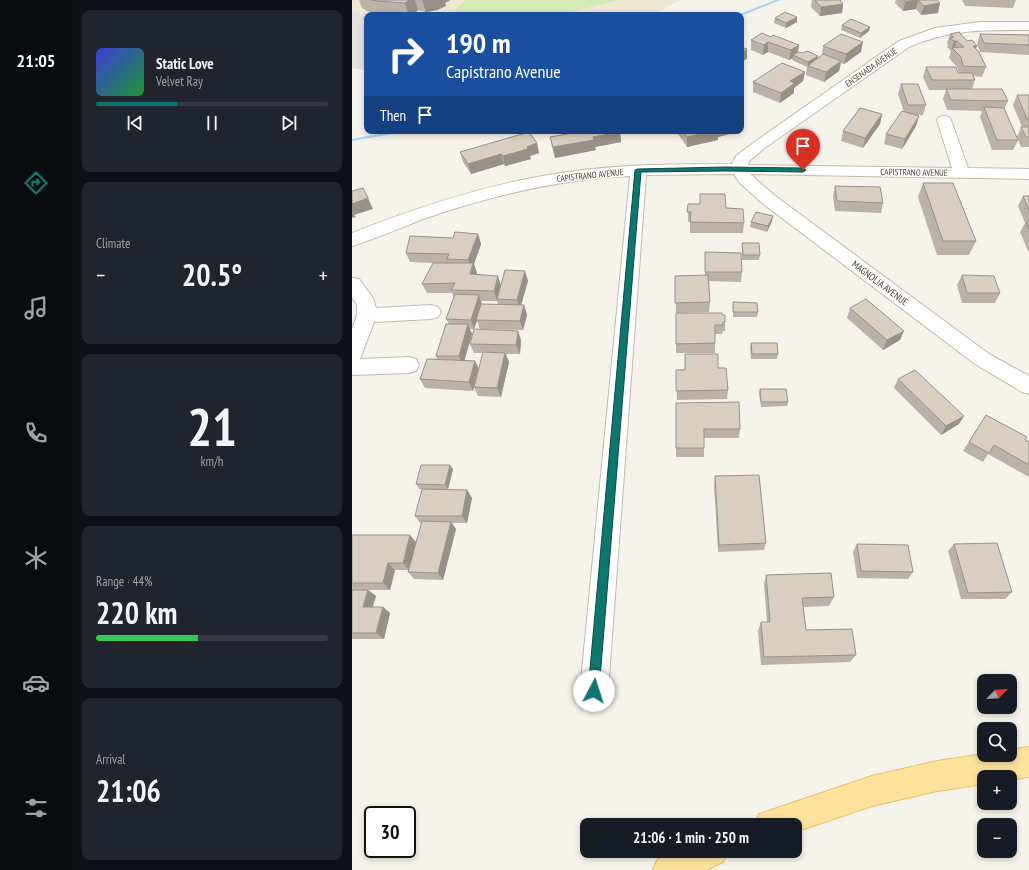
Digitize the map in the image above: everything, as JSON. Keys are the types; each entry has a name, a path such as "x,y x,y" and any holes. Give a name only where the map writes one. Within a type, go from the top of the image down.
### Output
{"main road":[{"path":"791,818 872,791 937,776 1029,762"},
{"path":"669,870 696,858"}],"street":[{"name":"ENSENADA AVENUE","path":"739,169 742,159 762,144 904,44 920,36 951,28 982,26 1029,26"},
{"path":"944,120 962,173"},
{"name":"CAPISTRANO AVENUE","path":"352,240 443,208 529,184 566,177 638,170 739,169 1029,174"},
{"name":"MAGNOLIA AVENUE","path":"739,169 745,178 768,199 958,342 982,359 1029,386"},
{"path":"594,691 638,170"},
{"path":"352,284 366,303 367,315 352,355"},
{"path":"367,315 432,312"},
{"path":"352,367 409,365"}],"shaded area":[{"path":"352,0 680,0 659,12 364,12 364,70 352,68"},
{"path":"352,10 364,16 364,19 358,23 364,24 364,70 352,68"}],"green space":[{"path":"465,0 619,0 571,12 456,12 457,8"}],"building":[{"path":"371,0 409,0 405,3"},
{"path":"815,0 840,0 843,4 821,7"},
{"path":"904,0 917,0 905,2"},
{"path":"918,0 937,0 940,3 924,6"},
{"path":"785,12 797,17 786,23 775,18"},
{"path":"851,19 870,27 861,33 842,25"},
{"path":"959,32 967,41 972,40 977,46 973,46 979,52 986,67 963,66 961,57 952,48 964,47 957,41 950,38 954,37 950,34"},
{"path":"762,33 771,37 773,35 799,45 791,50 768,42 764,45 751,40"},
{"path":"841,34 863,42 846,54 823,46"},
{"path":"980,34 1029,35 1029,45 984,43"},
{"path":"807,51 818,56 808,62 793,55 798,52 803,53"},
{"path":"823,54 841,61 826,72 808,66"},
{"path":"782,63 805,72 790,81 795,83 781,93 753,82"},
{"path":"926,67 956,67 958,73 972,73 975,80 932,80"},
{"path":"901,84 918,84 926,105 908,105"},
{"path":"946,89 1002,89 1008,101 951,100"},
{"path":"1017,95 1029,95 1029,123"},
{"path":"984,107 1004,108 1018,140 997,140"},
{"path":"860,108 882,114 865,138 843,131"},
{"path":"902,111 919,116 905,139 886,134"},
{"path":"1021,127 1029,127 1029,137 1026,137"},
{"path":"522,134 530,134 537,143 527,147 528,149 503,156 501,154 468,164 460,152"},
{"path":"567,134 609,134 593,137 594,140 553,147 550,137"},
{"path":"685,134 700,134 687,137"},
{"path":"923,183 953,183 976,241 943,241"},
{"path":"835,186 880,187 883,203 837,201"},
{"path":"363,188 368,198 352,204 352,191"},
{"path":"700,194 725,194 726,208 743,209 744,223 690,222 691,212 687,212 688,204 700,204"},
{"path":"1023,196 1029,196 1029,211"},
{"path":"756,212 773,216 768,226 751,222"},
{"path":"1026,222 1029,222 1029,230"},
{"path":"455,232 478,234 468,260 447,259 449,254 406,253 410,236 453,238"},
{"path":"742,243 759,243 760,255 743,255"},
{"path":"705,252 741,253 742,272 705,272"},
{"path":"433,263 473,263 470,274 498,276 494,291 451,290 455,283 422,284"},
{"path":"505,270 525,271 517,300 497,299"},
{"path":"708,275 710,302 675,303 675,276"},
{"path":"962,275 994,276 1000,293 967,293"},
{"path":"455,294 479,295 471,320 446,319"},
{"path":"866,299 904,331 887,340 850,308"},
{"path":"733,302 757,303 758,312 733,312"},
{"path":"481,304 524,305 520,321 476,320"},
{"path":"676,313 722,313 722,315 725,315 725,322 723,322 723,325 715,325 715,343 676,344"},
{"path":"446,324 468,324 459,356 436,356"},
{"path":"474,329 518,331 516,345 470,344"},
{"path":"751,343 777,343 778,354 752,354"},
{"path":"483,352 505,353 497,388 474,387"},
{"path":"685,354 718,354 718,368 726,368 728,390 676,391 676,370 685,370"},
{"path":"427,359 475,361 469,382 420,379"},
{"path":"915,370 964,416 946,426 898,379"},
{"path":"760,389 786,389 788,402 761,402"},
{"path":"739,402 740,429 704,429 704,448 676,448 676,403"},
{"path":"986,415 1027,437 1025,440 1029,442 1029,465 994,445 989,453 969,442"},
{"path":"421,465 450,465 445,485 416,484"},
{"path":"759,475 766,543 719,545 715,476"},
{"path":"422,489 467,490 462,516 415,516"},
{"path":"422,521 451,522 438,573 408,572"},
{"path":"352,535 410,535 403,563 388,563 383,583 352,583"},
{"path":"997,543 1012,592 968,593 954,544"},
{"path":"857,544 908,545 913,572 861,571"},
{"path":"831,573 834,597 802,598 806,630 852,629 856,655 764,657 761,622 770,622 766,575"},
{"path":"352,590 368,590 363,607 383,607 376,633 352,633"}],"waterway":[{"path":"744,13 779,0"},
{"path":"352,140 387,134"}],"route":[{"path":"594,691 638,170 803,170"}]}
